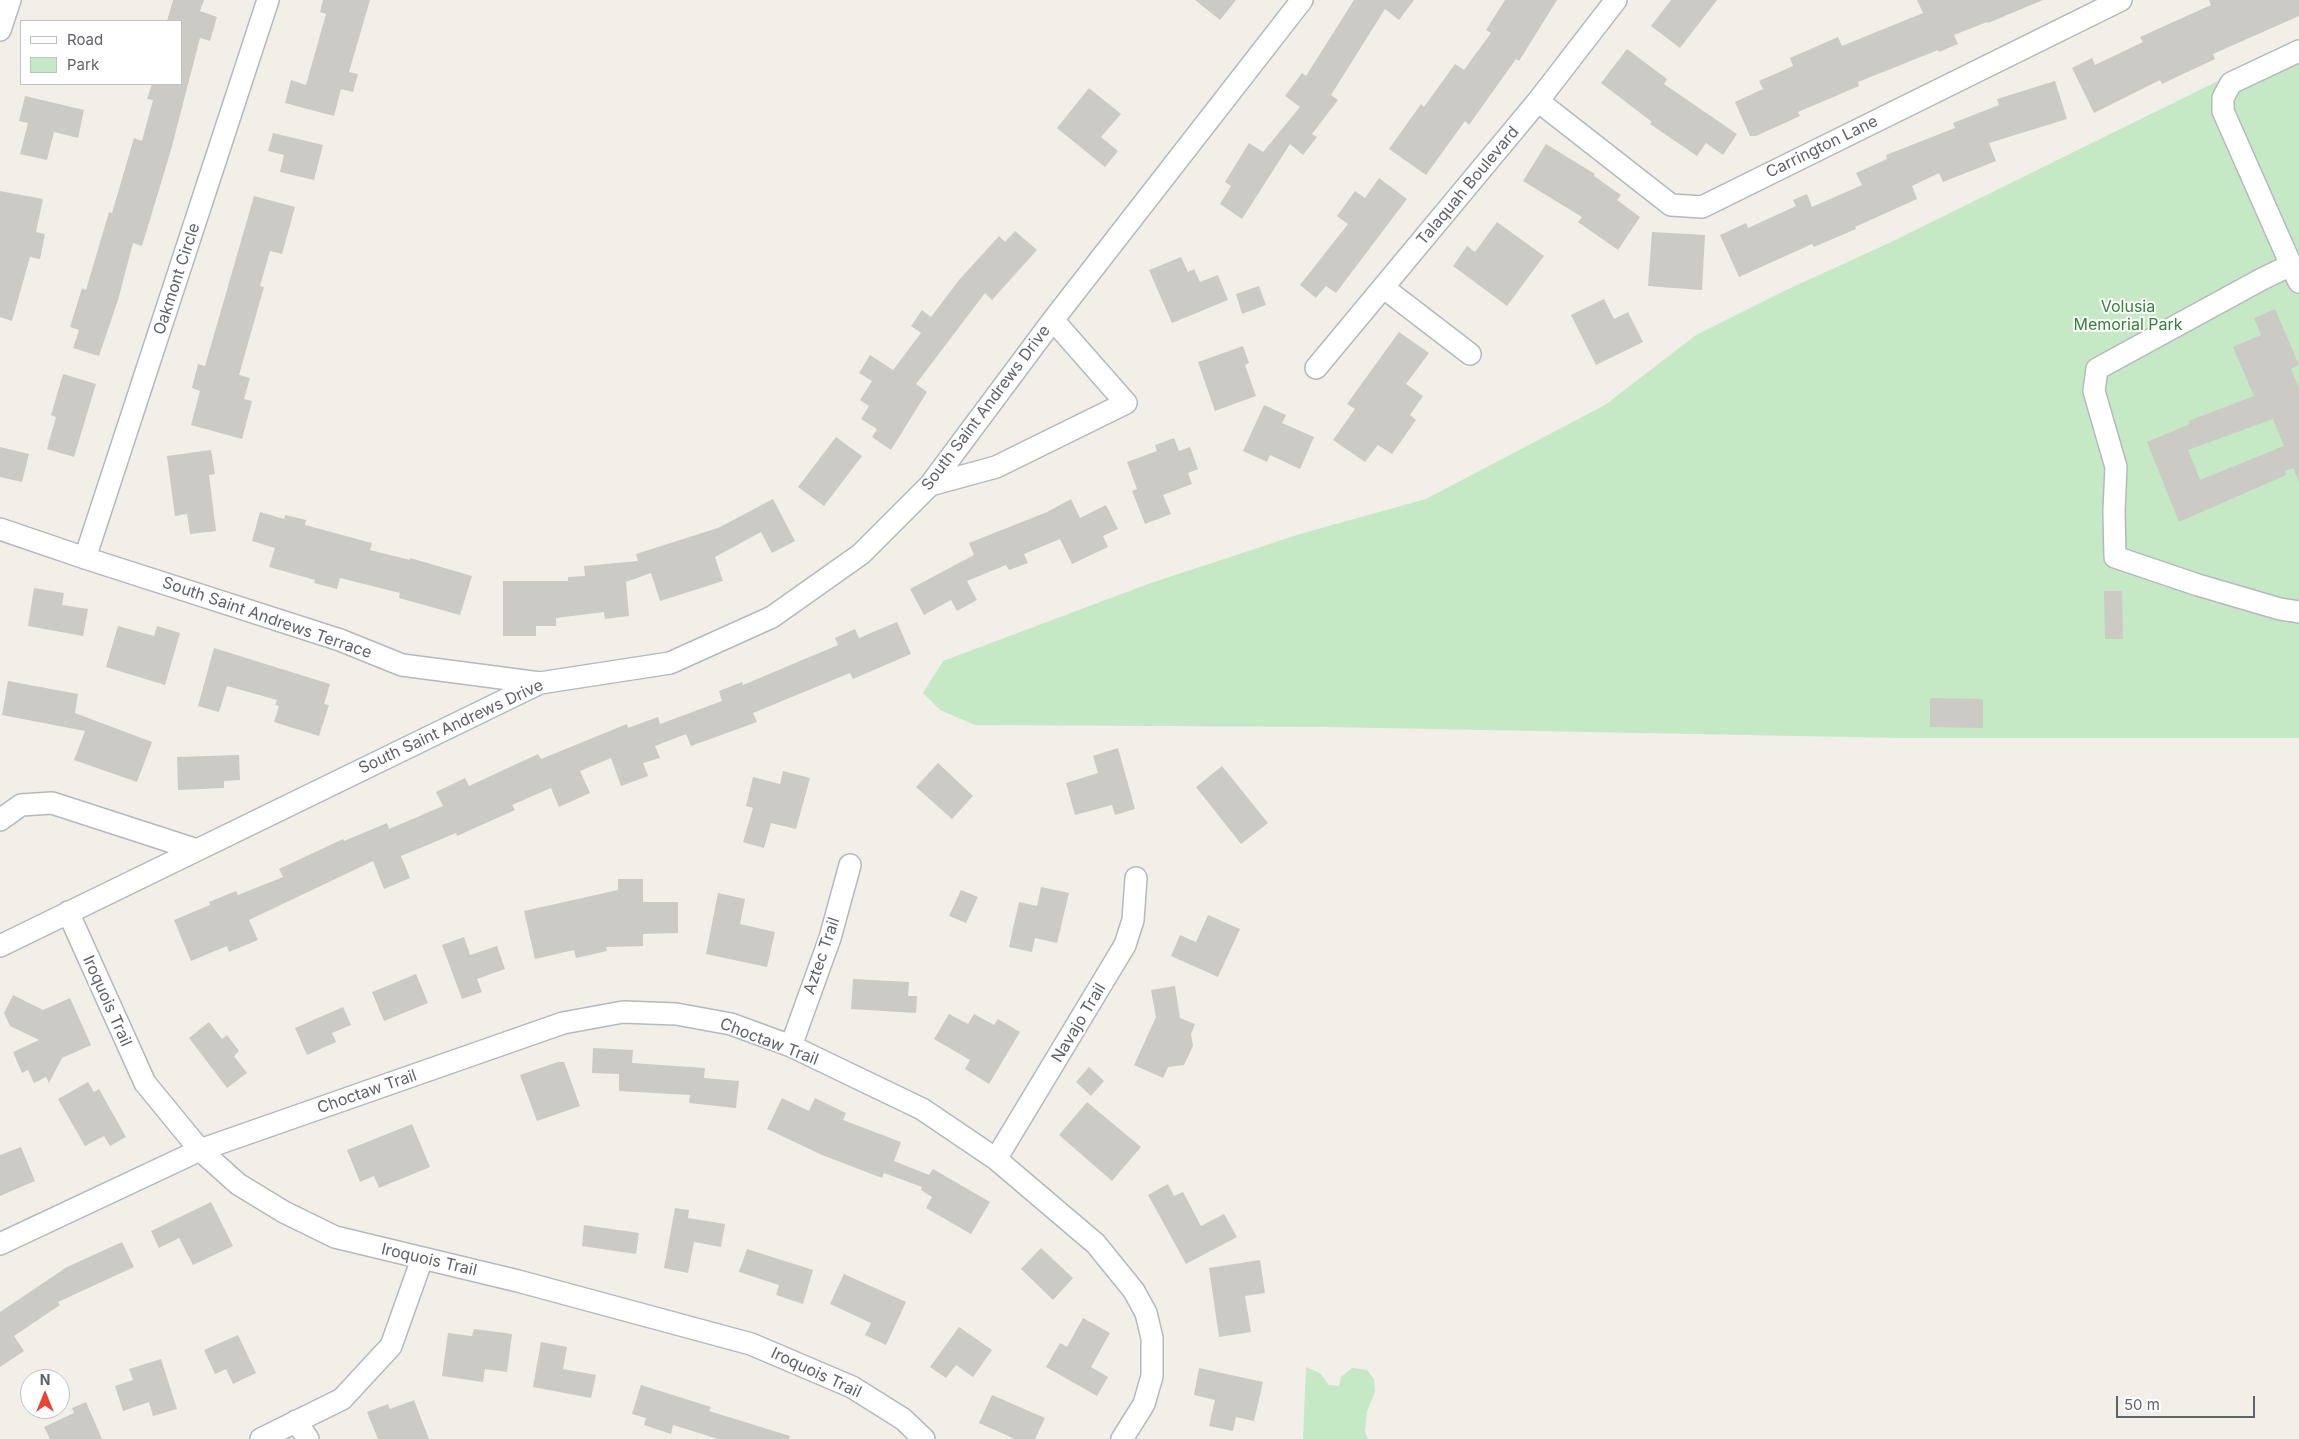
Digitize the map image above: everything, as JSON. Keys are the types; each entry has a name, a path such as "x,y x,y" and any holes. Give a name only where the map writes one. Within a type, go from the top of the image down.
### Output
{"street":[{"path":"0,30 10,0"},
{"name":"Oakmont Circle","path":"85,558 268,0"},
{"name":"South Saint Andrews Drive","path":"0,946 540,683 670,663 772,617 861,554 930,485 1053,320 1302,0"},
{"name":"Talaquah Boulevard","path":"1316,368 1538,101 1616,0"},
{"name":"Carrington Lane","path":"1538,101 1671,205 1702,207 2083,8 2121,0"},
{"path":"2299,51 2231,83 2223,98 2223,110 2295,274 2262,279 2097,369 2094,391 2116,467 2114,510 2115,557 2207,588 2280,609 2299,612"},
{"path":"1384,288 1470,354"},
{"path":"930,485 996,467 1126,403 1053,320"},
{"name":"South Saint Andrews Terrace","path":"0,529 340,640 402,666 540,683"},
{"path":"0,820 21,805 52,803 197,850"},
{"name":"Aztec Trail","path":"791,1046 830,938 850,866"},
{"name":"Navajo Trail","path":"996,1159 1125,945 1133,920 1136,878"},
{"name":"Iroquois Trail","path":"68,912 145,1083 200,1150 238,1184 284,1212 336,1237 518,1281 751,1344 852,1387 903,1418 924,1439"},
{"name":"Choctaw Trail","path":"0,1244 200,1150 563,1022 623,1012 676,1014 731,1024 791,1046 922,1109 996,1159 1096,1244 1134,1291 1146,1313 1152,1338 1152,1376 1144,1404 1122,1439"},
{"path":"261,1439 342,1399 391,1346 422,1259"},
{"path":"296,1421 308,1439"}],"green space":[{"name":"Volusia Memorial Park","path":"2299,41 2299,738 1902,738 1328,727 975,725 940,710 923,693 943,661 1148,584 1300,534 1426,499 1605,405 1696,335 1784,291 1887,244"},
{"path":"1306,1367 1320,1373 1329,1385 1339,1386 1341,1377 1352,1368 1367,1370 1374,1379 1375,1392 1367,1411 1365,1432 1368,1439 1303,1439"}],"building":[{"path":"173,0 204,0 200,11 217,17 210,41 200,38 171,150 142,246 133,243 118,300 99,356 73,348 79,330 70,327 82,288 86,290 109,212 112,213 134,138 142,141 153,100 147,99 152,85 182,85 182,20 167,20"},
{"path":"323,0 370,0 349,72 358,74 353,92 341,89 334,116 285,103 291,80 306,85 326,14 320,12"},
{"path":"1195,0 1236,0 1220,20"},
{"path":"1354,0 1414,0 1399,20 1385,9 1331,95 1338,100 1312,134 1317,137 1303,155 1290,144 1242,219 1220,204 1231,186 1225,182 1249,143 1263,152 1300,107 1285,96 1302,73 1306,76"},
{"path":"1505,0 1557,0 1519,61 1516,59 1469,125 1465,121 1426,175 1389,149 1421,104 1424,107 1455,64 1464,70 1491,33 1486,30"},
{"path":"1671,0 1717,0 1680,48 1651,26"},
{"path":"1917,0 2043,0 1954,35 1958,44 1858,82 1859,86 1798,112 1800,116 1756,136 1750,136 1735,102 1763,89 1759,81 1793,66 1790,58 1838,37 1842,46 1923,13"},
{"path":"2209,0 2299,0 2299,16 2213,54 2215,59 2162,84 2160,80 2094,113 2072,68 2092,58 2095,65 2143,42 2140,37 2211,5"},
{"path":"1627,49 1667,79 1664,84 1737,134 1723,155 1706,143 1697,156 1650,124 1652,122 1601,83"},
{"path":"2055,81 2067,119 1989,143 1996,161 1943,182 1939,173 1912,186 1917,199 1855,227 1856,229 1814,247 1812,244 1739,277 1720,235 1746,223 1748,228 1796,206 1793,200 1807,194 1812,207 1862,185 1856,173 1887,159 1886,155 1955,128 1953,123 1999,105 1997,99"},
{"path":"1089,88 1121,114 1101,137 1118,151 1105,167 1057,128"},
{"path":"25,96 84,110 78,138 54,132 47,160 20,154 28,123 19,121"},
{"path":"273,133 323,145 314,180 280,172 284,155 268,151"},
{"path":"1546,144 1595,174 1594,176 1621,195 1617,200 1640,217 1618,250 1578,222 1582,217 1523,181"},
{"path":"1379,178 1407,199 1336,293 1326,286 1316,298 1300,285 1348,224 1337,216 1355,191 1365,198"},
{"path":"0,191 43,199 36,232 45,234 40,259 30,257 12,321 0,317"},
{"path":"254,196 295,207 282,254 270,251 260,286 264,287 239,375 250,378 244,399 252,401 242,439 191,425 200,391 192,388 198,364 205,366"},
{"path":"1497,222 1544,256 1507,306 1453,266 1467,246 1475,252"},
{"path":"1015,231 1037,250 992,300 985,293 916,384 927,392 891,450 872,437 877,429 861,419 869,406 860,400 872,381 859,373 870,355 893,370 921,333 911,326 922,310 931,317 959,280 999,236 1005,242"},
{"path":"1652,232 1705,235 1702,290 1648,286"},
{"path":"1181,257 1188,272 1194,269 1200,282 1218,275 1228,300 1172,323 1149,270"},
{"path":"1259,286 1266,305 1242,314 1236,294"},
{"path":"1604,299 1614,319 1628,312 1643,342 1596,365 1571,315"},
{"path":"2275,309 2299,365 2291,369 2299,388 2299,482 2293,468 2285,471 2286,475 2179,522 2147,442 2190,424 2188,421 2254,396 2233,347 2261,335 2254,318","holes":["2273,419 2284,446 2200,480 2188,450"]},
{"path":"1399,332 1429,353 1406,384 1423,396 1410,415 1416,420 1392,454 1378,445 1365,462 1333,440 1355,409 1347,404"},
{"path":"1243,346 1249,363 1245,365 1256,396 1215,411 1198,362"},
{"path":"63,374 96,384 74,457 47,449 56,417 51,415"},
{"path":"1264,405 1286,415 1282,423 1314,437 1300,469 1270,455 1267,462 1243,451"},
{"path":"836,437 862,456 824,506 798,487"},
{"path":"1174,438 1179,451 1190,447 1198,469 1188,473 1192,484 1163,495 1171,514 1145,524 1132,491 1137,489 1127,462 1157,451 1155,445"},
{"path":"0,447 29,454 22,482 0,477"},
{"path":"211,450 215,474 209,475 216,531 190,534 187,514 175,516 167,456"},
{"path":"773,499 795,541 772,553 761,532 715,557 723,581 660,601 651,573 626,582 629,616 605,619 604,612 556,618 556,626 536,626 536,636 503,636 503,581 568,581 568,577 585,576 584,566 638,561 636,554 718,528"},
{"path":"1071,499 1080,518 1106,505 1118,529 1103,536 1108,547 1072,564 1060,539 1024,554 1028,563 1009,570 1006,565 967,581 977,600 957,611 951,600 924,615 910,589 974,555 969,543 1047,512"},
{"path":"260,512 284,519 285,515 306,520 305,525 372,543 370,550 410,560 410,558 472,576 460,615 399,598 400,593 340,578 337,589 314,583 315,580 269,567 275,548 252,541"},
{"path":"34,588 64,593 62,605 88,609 83,636 28,626"},
{"path":"2104,591 2122,591 2123,639 2105,639"},
{"path":"897,622 911,654 853,679 850,673 753,713 757,722 691,746 686,734 655,746 660,758 643,763 648,776 621,786 611,758 580,771 590,793 559,807 551,788 512,805 515,810 457,836 456,833 401,856 410,878 384,889 373,861 249,920 258,940 229,952 227,946 191,961 174,920 210,905 209,902 236,891 238,895 283,877 279,869 343,839 344,841 387,823 389,829 443,806 436,792 465,778 469,786 538,754 541,759 627,724 628,728 658,717 660,724 722,701 719,691 742,682 743,685 838,645 835,638 855,629 859,638"},
{"path":"118,626 154,636 157,626 180,633 165,685 106,667"},
{"path":"214,648 330,684 324,704 329,705 319,736 274,722 279,706 275,705 277,700 227,686 219,712 198,706"},
{"path":"8,681 78,694 75,713 152,742 137,782 74,760 85,731 2,715"},
{"path":"1930,698 1983,699 1983,728 1930,727"},
{"path":"1118,748 1135,809 1115,815 1112,805 1075,815 1066,783 1098,773 1093,756"},
{"path":"239,755 240,780 224,781 224,788 178,790 177,757"},
{"path":"938,763 973,796 952,819 916,787"},
{"path":"1222,766 1268,823 1241,844 1196,787"},
{"path":"783,771 810,778 796,829 771,823 764,848 743,842 753,808 746,806 753,777 780,784"},
{"path":"618,879 643,879 643,902 678,902 678,933 643,934 643,946 606,947 607,951 576,958 574,950 535,959 524,911 618,890"},
{"path":"1041,887 1069,893 1057,943 1035,938 1032,952 1009,947 1019,902 1037,906"},
{"path":"961,890 978,897 966,923 949,916"},
{"path":"718,893 745,899 740,924 775,932 767,967 706,954"},
{"path":"1208,915 1240,929 1218,977 1171,956 1180,935 1196,942"},
{"path":"464,937 470,955 497,946 505,969 477,979 482,992 462,999 442,945"},
{"path":"416,974 428,1003 384,1021 372,992"},
{"path":"853,979 909,982 908,996 917,996 916,1013 851,1009"},
{"path":"1175,986 1180,1018 1195,1024 1191,1034 1193,1046 1184,1065 1168,1067 1163,1078 1134,1065 1156,1017 1151,990"},
{"path":"13,995 43,1010 70,998 91,1045 62,1058 49,1083 46,1077 34,1083 28,1070 22,1073 13,1052 39,1040 10,1026 4,1013"},
{"path":"343,1007 351,1025 332,1033 336,1042 307,1055 295,1028"},
{"path":"949,1014 968,1024 974,1014 994,1025 998,1019 1020,1032 989,1084 965,1069 970,1060 934,1039"},
{"path":"209,1022 222,1039 227,1035 239,1051 234,1056 247,1073 227,1088 189,1038"},
{"path":"593,1048 633,1050 632,1063 705,1068 704,1078 739,1081 736,1108 689,1103 690,1095 619,1091 619,1074 592,1073"},
{"path":"558,1062 564,1062 580,1106 537,1121 520,1075"},
{"path":"1089,1067 1104,1081 1091,1096 1076,1082"},
{"path":"88,1082 94,1092 99,1089 126,1137 110,1146 104,1136 85,1146 58,1099"},
{"path":"782,1098 809,1111 815,1098 846,1113 843,1120 901,1142 894,1161 929,1175 933,1169 990,1202 971,1234 926,1208 932,1197 921,1190 922,1187 884,1173 882,1178 822,1155 767,1129"},
{"path":"1087,1102 1141,1147 1112,1181 1059,1135"},
{"path":"412,1124 430,1167 379,1188 374,1176 360,1182 347,1150"},
{"path":"21,1147 35,1181 0,1196 0,1155"},
{"path":"1168,1184 1174,1196 1183,1192 1201,1226 1224,1214 1237,1237 1186,1264 1148,1195"},
{"path":"211,1202 233,1246 193,1265 179,1238 159,1248 151,1231"},
{"path":"675,1208 689,1210 688,1218 725,1224 721,1247 694,1242 688,1273 664,1268"},
{"path":"584,1225 639,1233 636,1254 582,1246"},
{"path":"122,1242 134,1267 58,1302 60,1305 14,1336 24,1351 0,1367 0,1312 67,1267"},
{"path":"1041,1248 1073,1278 1053,1300 1021,1269"},
{"path":"747,1249 813,1270 803,1304 776,1295 779,1285 739,1272"},
{"path":"1260,1260 1265,1293 1245,1296 1251,1332 1219,1337 1209,1268"},
{"path":"844,1274 906,1302 886,1345 865,1335 871,1323 830,1304"},
{"path":"1083,1318 1110,1333 1091,1367 1108,1377 1097,1396 1046,1367 1060,1343 1067,1347"},
{"path":"959,1327 992,1350 973,1377 956,1365 946,1378 930,1367"},
{"path":"474,1329 512,1334 507,1372 485,1369 483,1382 442,1376 448,1333 472,1336"},
{"path":"238,1335 256,1373 233,1384 226,1369 215,1374 204,1350"},
{"path":"541,1342 567,1347 563,1369 596,1375 591,1398 533,1387"},
{"path":"161,1359 177,1409 153,1416 149,1402 123,1411 115,1386 133,1380 129,1369"},
{"path":"1199,1368 1263,1382 1254,1421 1236,1417 1233,1431 1209,1426 1215,1400 1194,1395"},
{"path":"641,1385 711,1407 709,1411 790,1436 789,1439 718,1439 673,1425 671,1434 644,1425 646,1418 632,1414"},
{"path":"992,1395 1045,1418 1035,1439 1015,1439 979,1423"},
{"path":"414,1400 429,1439 378,1439 367,1412 388,1404 390,1409"},
{"path":"86,1402 102,1439 50,1439 44,1427 61,1419 70,1419 70,1415 74,1413 72,1408"}]}
